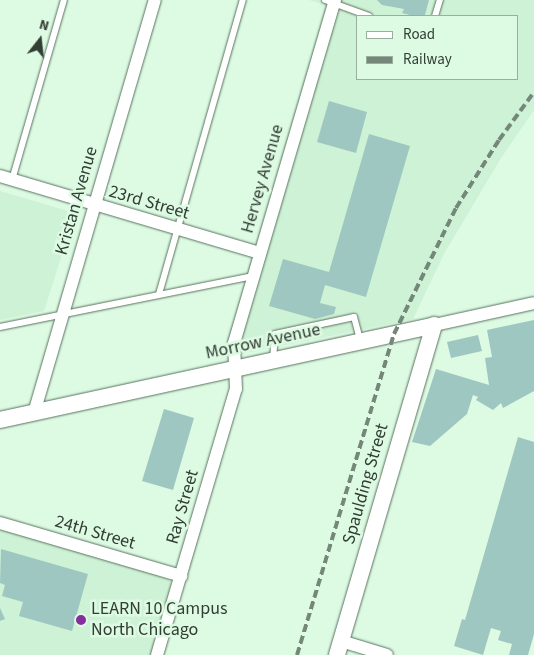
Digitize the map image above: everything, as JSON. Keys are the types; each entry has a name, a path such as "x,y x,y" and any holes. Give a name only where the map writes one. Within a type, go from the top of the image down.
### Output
{"street":[{"name":"Kristan Avenue","path":"34,413 155,0"},
{"name":"Hervey Avenue","path":"235,369 234,342 331,1"},
{"name":"23rd Street","path":"6,178 260,253"},
{"name":"Morrow Avenue","path":"0,420 534,304"},
{"name":"Spaulding Street","path":"339,648 434,325"},
{"name":"Ray Street","path":"157,655 236,389 235,369"},
{"name":"24th Street","path":"0,524 181,576"},
{"path":"339,648 387,655"}],"lane":[{"path":"6,178 64,0"},
{"path":"159,294 243,0"},
{"path":"435,15 440,0"},
{"path":"331,1 366,15"},
{"path":"0,327 62,316 159,294 252,276"},
{"path":"274,360 275,334 301,328 354,317 360,341"}],"shaded area":[{"path":"309,0 534,0 534,110 501,158 445,252 413,319 222,358 326,5"},
{"path":"0,191 75,213 44,311 0,320"},
{"name":"LEARN 10 Campus North Chicago","path":"0,528 166,577 172,585 152,655 0,655"}],"building":[{"path":"377,0 429,0 425,15 410,15 402,13 404,9 382,5"},
{"path":"329,101 367,112 356,153 317,142"},
{"path":"369,134 410,146 366,297 325,285 320,303 336,307 334,314 315,319 269,306 283,259 329,272"},
{"path":"534,320 534,391 503,408 501,403 493,410 476,400 478,397 473,395 467,414 430,446 412,442 436,369 489,385 485,358 492,357 487,330"},
{"path":"478,335 482,351 451,358 447,342"},
{"path":"164,409 194,418 173,490 142,481"},
{"path":"518,437 534,442 534,634 528,655 509,655 512,644 498,640 501,631 491,628 483,655 454,646 462,619 465,620"},
{"path":"1,549 88,574 72,631 19,616 23,602 2,596 5,585 0,583"},
{"path":"0,608 5,619 0,621"}],"railway":[{"path":"297,655 394,334 456,208 499,140 534,92"}],"place":[{"name":"LEARN 10 Campus North Chicago","path":"81,620"}]}
